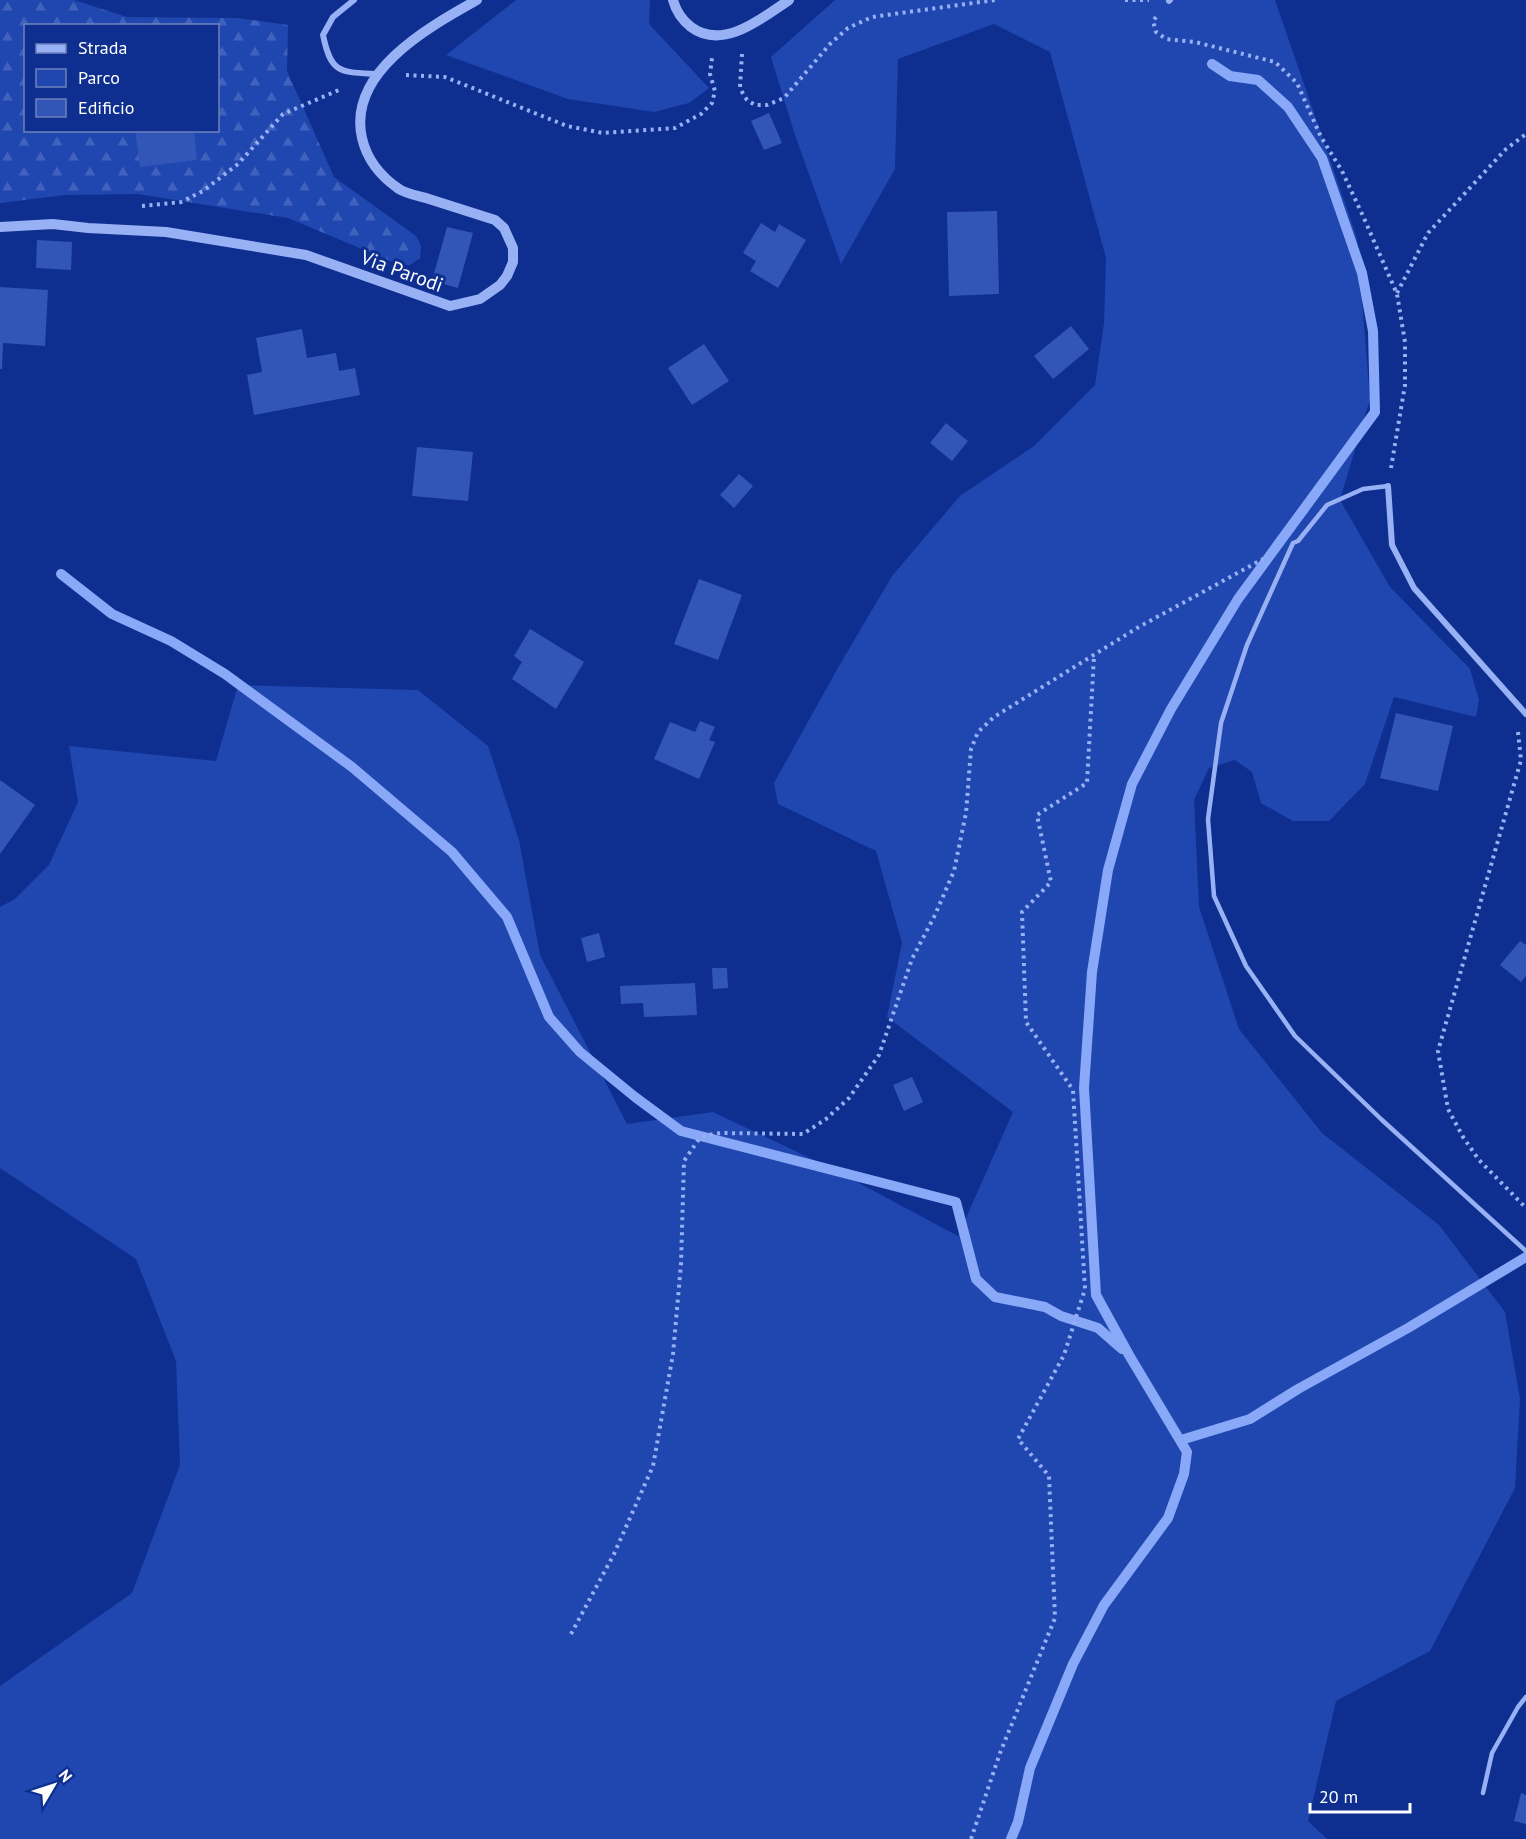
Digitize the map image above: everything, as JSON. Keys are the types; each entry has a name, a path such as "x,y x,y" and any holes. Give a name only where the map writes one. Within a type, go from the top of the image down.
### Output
{"street":[{"path":"354,0 333,17 322,35 327,57 343,72 377,74"},
{"name":"Via Parodi","path":"0,227 53,224 166,232 306,255 450,306 480,299 500,285 513,262 513,248 504,228 495,220 401,190 384,178 372,165 364,148 360,131 362,102 366,90 377,74 414,40 477,0"},
{"path":"673,0 683,20 702,33 714,36 743,29 789,0"},
{"path":"1388,486 1392,545 1414,588 1526,713"}],"lane":[{"path":"1388,486 1363,489 1327,505 1298,541 1293,543 1247,645 1221,723 1208,819 1214,896 1246,966 1295,1036 1382,1120 1526,1251"},
{"path":"1483,1793 1492,1753 1526,1697"}],"path":[{"path":"743,29 740,87 747,100 755,105 767,105 784,98 830,44 848,28 872,17 994,0"},
{"path":"1125,0 1170,0"},
{"path":"1170,0 1153,21 1156,32 1166,39 1195,42 1275,62 1297,83 1322,136 1342,171 1397,294 1405,342 1405,385 1388,486"},
{"path":"140,206 181,202 202,191 238,164 283,114 377,74 445,77 567,126 603,133 675,128 701,114 712,103 715,91 710,74 712,53 727,34"},
{"path":"1397,294 1428,233 1506,149 1526,134"},
{"path":"571,1634 614,1554 653,1466 673,1354 681,1264 684,1161 699,1139 707,1135 721,1133 803,1134 826,1119 849,1098 879,1055 912,958 935,915 954,871 966,813 971,749 978,732 994,717 1191,597 1293,543"},
{"path":"971,1839 1000,1753 1055,1618 1049,1476 1018,1439 1064,1355 1085,1290 1073,1090 1026,1022 1022,912 1051,882 1037,815 1087,783 1094,656"},
{"path":"1526,713 1518,731 1521,760 1438,1051 1448,1109 1463,1137 1479,1160 1526,1208"}],"green space":[{"path":"0,0 74,0 127,17 237,18 288,25 287,71 334,177 416,236 421,246 420,258 410,265 400,265 288,218 138,194 65,195 0,203"},
{"path":"516,0 650,0 649,24 709,88 689,103 654,112 568,99 446,55"},
{"path":"835,0 1275,0 1357,238 1370,399 1340,500 1390,587 1470,669 1479,700 1476,717 1394,697 1365,784 1329,821 1293,821 1261,803 1252,772 1235,760 1209,768 1194,800 1199,907 1239,1029 1322,1133 1439,1225 1505,1312 1520,1399 1515,1488 1430,1651 1336,1701 1308,1821 1327,1839 0,1839 0,1686 132,1593 180,1465 176,1361 136,1259 0,1168 0,907 15,899 49,865 78,802 69,746 216,761 238,685 418,690 488,746 519,840 540,955 627,1124 713,1112 829,1167 958,1236 1013,1112 887,1017 902,943 876,851 778,804 774,783 892,576 960,496 1034,446 1095,385 1104,323 1106,258 1050,52 994,24 898,59 895,169 841,264 795,135 771,57"}],"building":[{"path":"769,113 782,143 764,150 751,121"},
{"path":"135,132 194,132 197,160 140,167"},
{"path":"997,211 999,294 949,296 947,212"},
{"path":"761,223 775,232 779,224 806,240 778,288 750,271 756,261 743,253"},
{"path":"447,227 473,233 458,288 432,281"},
{"path":"37,240 72,242 71,270 36,268"},
{"path":"0,287 48,290 45,346 3,343 2,369 0,369"},
{"path":"1071,326 1089,349 1053,379 1034,356"},
{"path":"302,329 307,358 336,353 339,371 355,368 360,395 254,415 247,375 262,372 256,338"},
{"path":"704,344 729,381 692,405 668,368"},
{"path":"946,423 968,441 952,461 930,443"},
{"path":"417,447 473,452 468,501 412,496"},
{"path":"739,474 753,486 734,508 720,495"},
{"path":"699,579 742,595 718,660 674,644"},
{"path":"530,629 584,662 556,709 512,679 522,662 514,656"},
{"path":"1396,713 1453,726 1438,791 1380,778"},
{"path":"700,721 715,727 709,740 715,742 699,779 654,759 670,722 695,732"},
{"path":"0,780 35,805 0,854"},
{"path":"599,933 605,957 587,962 581,938"},
{"path":"1520,941 1526,945 1526,976 1521,982 1500,965"},
{"path":"712,968 727,968 728,988 713,989"},
{"path":"695,983 697,1015 644,1017 643,1003 621,1004 620,986"},
{"path":"912,1077 923,1102 904,1111 893,1085"},
{"path":"1521,1793 1526,1795 1526,1824 1514,1821"}],"waterway":[{"path":"1011,1839 1018,1822 1030,1768 1073,1664 1104,1605 1168,1518 1184,1474 1187,1452 1096,1295 1084,1088 1092,972 1108,870 1132,784 1171,709 1238,599 1375,412 1373,331 1362,273 1322,158 1288,107 1258,80 1230,76 1212,64"},
{"path":"61,574 112,614 171,641 225,674 352,767 452,852 507,917 549,1017 580,1052 681,1131 956,1202 976,1279 995,1297 1045,1307 1061,1316 1098,1328 1122,1349"},
{"path":"1181,1440 1250,1419 1526,1257"}]}
